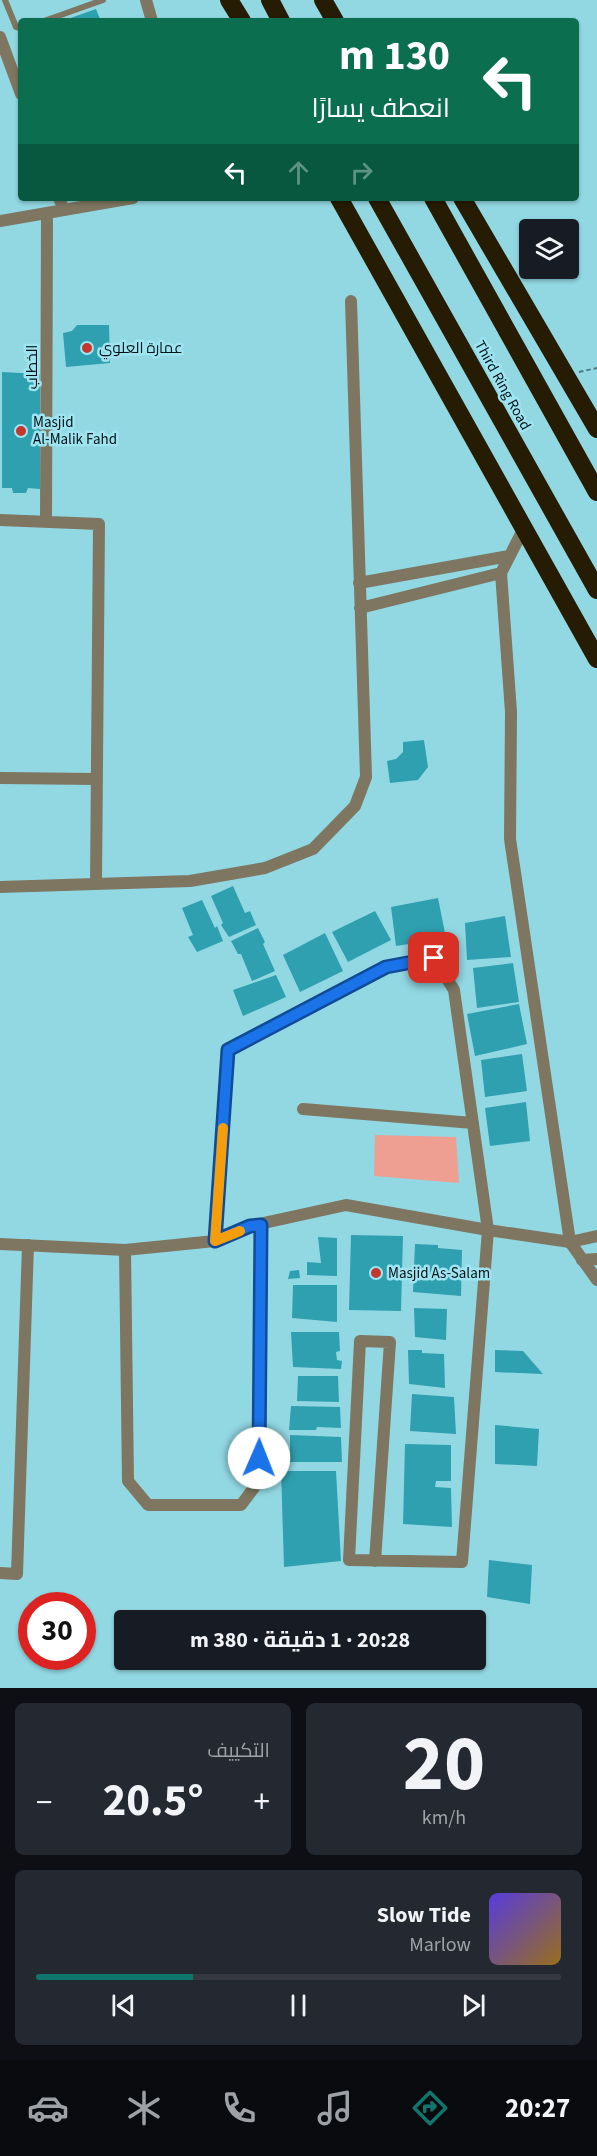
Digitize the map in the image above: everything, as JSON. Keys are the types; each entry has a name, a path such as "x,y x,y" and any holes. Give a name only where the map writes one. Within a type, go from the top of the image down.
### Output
{"highway":[{"path":"229,0 240,18"},
{"path":"270,0 279,18"},
{"path":"323,0 333,18"},
{"path":"328,0 334,18"},
{"path":"341,201 597,659"},
{"path":"368,201 395,231"},
{"name":"Third Ring Road","path":"379,201 597,590"},
{"name":"Third Ring Road","path":"436,201 597,492"},
{"path":"464,201 597,429"}],"street":[{"path":"146,0 151,18"},
{"path":"0,37 18,86"},
{"path":"0,221 47,213 61,204 97,201"},
{"name":"الخطاب","path":"46,520 47,213"},
{"path":"0,886 190,881 265,868 313,849 354,806 366,777 351,301"},
{"path":"0,520 46,520 99,524 96,884"},
{"path":"524,528 501,573 511,712 510,839 570,1242 597,1280"},
{"path":"359,583 509,556"},
{"path":"360,608 501,573"},
{"path":"0,778 97,779"},
{"path":"215,1241 228,1050 386,967 434,958 454,990 488,1230 462,1562 375,1561 349,1560 360,1341 390,1342 375,1561"},
{"path":"303,1109 473,1124"},
{"path":"0,1244 125,1250 215,1241 250,1226 346,1205 570,1242 594,1236"},
{"path":"125,1250 128,1481 148,1505 241,1505 259,1481 261,1225"},
{"path":"0,1573 17,1574 28,1245"},
{"path":"582,1260 597,1258"}],"lane":[{"path":"5,0 18,27"},
{"path":"52,18 99,1"}],"path":[{"path":"578,373 597,368"}],"shaded area":[{"path":"375,1135 456,1137 459,1183 374,1176"}],"building":[{"path":"96,9 100,18 70,18"},
{"name":"عمارة العلوي","path":"77,325 109,325 110,363 66,367 63,333 72,331"},
{"name":"Masjid Al-Malik Fahd","path":"2,372 40,374 40,489 28,488 26,493 13,493 12,488 2,488"},
{"path":"424,740 428,767 418,780 390,783 387,761 396,759 403,752 403,742"},
{"path":"233,886 245,913 250,911 256,925 229,937 221,925 223,923 211,896"},
{"path":"438,898 446,938 396,946 391,907"},
{"path":"202,900 223,941 197,952 188,937 193,935 182,908"},
{"path":"375,911 391,940 348,962 332,932"},
{"path":"505,916 511,957 467,960 465,923"},
{"path":"258,928 275,971 252,981 241,954 238,954 231,941"},
{"path":"325,933 343,971 300,992 283,955"},
{"path":"513,963 519,1002 477,1008 473,968"},
{"path":"276,975 286,997 243,1016 233,990"},
{"path":"519,1004 527,1044 475,1056 467,1014"},
{"path":"522,1054 527,1091 485,1097 481,1060"},
{"path":"526,1102 530,1141 490,1146 485,1108"},
{"name":"Masjid As-Salam","path":"351,1235 403,1236 401,1311 349,1310"},
{"path":"318,1237 337,1238 337,1276 307,1275 307,1262 321,1263"},
{"path":"415,1244 438,1245 438,1248 462,1250 461,1296 413,1292"},
{"path":"299,1270 300,1278 288,1279 290,1271"},
{"path":"293,1285 337,1285 337,1322 292,1318"},
{"path":"414,1308 447,1309 446,1340 415,1337"},
{"path":"291,1332 339,1332 340,1351 336,1352 337,1360 342,1361 341,1369 293,1367"},
{"path":"408,1350 444,1354 445,1388 409,1384"},
{"path":"495,1350 523,1351 543,1374 495,1372"},
{"path":"298,1376 338,1376 339,1402 297,1401"},
{"path":"412,1394 454,1397 456,1434 410,1431"},
{"path":"291,1406 340,1407 341,1428 317,1427 316,1430 289,1430"},
{"path":"495,1425 539,1429 537,1466 495,1464"},
{"path":"290,1435 341,1437 342,1462 290,1462"},
{"path":"405,1444 451,1445 451,1481 436,1481 435,1487 451,1488 452,1527 403,1524"},
{"path":"281,1471 336,1471 341,1561 284,1567"},
{"path":"489,1560 532,1565 530,1604 487,1597"}],"slow traffic":[{"path":"223,1128 215,1241 240,1231"}],"place":[{"name":"عمارة العلوي","path":"87,348"},
{"name":"Masjid Al-Malik Fahd","path":"21,431"},
{"name":"Masjid As-Salam","path":"376,1273"}],"route":[{"path":"259,1458 261,1225 250,1226 215,1241 228,1050 386,967 434,958"}]}
